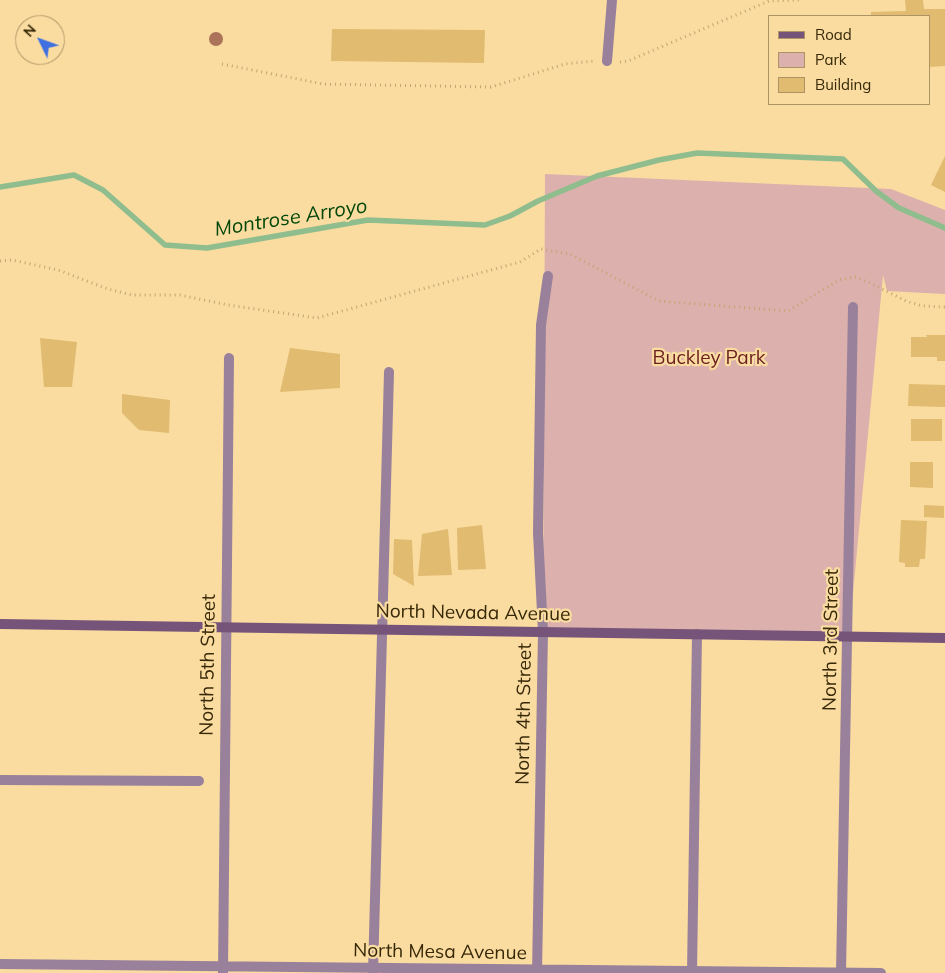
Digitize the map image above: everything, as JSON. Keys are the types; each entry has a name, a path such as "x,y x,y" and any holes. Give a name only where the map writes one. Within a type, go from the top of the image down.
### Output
{"street":[{"path":"607,61 612,0"},
{"name":"North 4th Street","path":"537,972 543,632 538,533 538,483 541,325 548,276"},
{"name":"North 3rd Street","path":"841,972 849,636 853,307"},
{"name":"North 5th Street","path":"223,970 229,358"},
{"path":"374,971 389,372"},
{"name":"North Nevada Avenue","path":"0,624 945,638"},
{"path":"692,973 697,634"},
{"path":"0,780 199,781"},
{"name":"North Mesa Avenue","path":"0,964 223,970 880,973"}],"path":[{"path":"222,64 323,84 491,87 565,64 588,60 628,61 769,1 802,0"},
{"path":"0,260 12,260 58,270 108,289 132,295 180,295 228,305 318,318 520,262 541,249 570,254 659,301 788,311 840,280 855,277 906,301 922,306 945,307"}],"green space":[{"name":"Buckley Park","path":"545,174 891,189 945,210 945,294 887,291 883,275 849,636 543,632"}],"building":[{"path":"905,0 923,0 924,9 945,9 945,66 930,67 930,15 871,15 871,12 906,11"},
{"path":"332,29 485,30 484,63 331,61"},
{"path":"945,156 945,192 931,185"},
{"path":"926,335 945,335 945,361 937,361 937,357 911,357 911,337 927,337"},
{"path":"40,338 77,342 72,387 44,387"},
{"path":"290,348 340,354 340,388 280,392"},
{"path":"909,384 945,385 945,407 908,406"},
{"path":"122,394 170,400 169,433 139,430 122,413"},
{"path":"911,419 942,419 942,441 911,441"},
{"path":"910,462 933,462 933,488 910,487"},
{"path":"924,505 944,506 944,518 924,517"},
{"path":"901,520 927,521 925,559 920,559 919,567 905,567 905,563 899,562"},
{"path":"482,525 486,569 458,570 457,528"},
{"path":"448,529 452,575 418,576 422,534"},
{"path":"394,539 412,540 414,586 393,574"}],"waterway":[{"name":"Montrose Arroyo","path":"0,187 74,175 103,190 165,245 207,248 368,220 485,225 510,216 538,201 597,176 659,160 697,153 843,159 876,191 899,208 945,228"}]}
